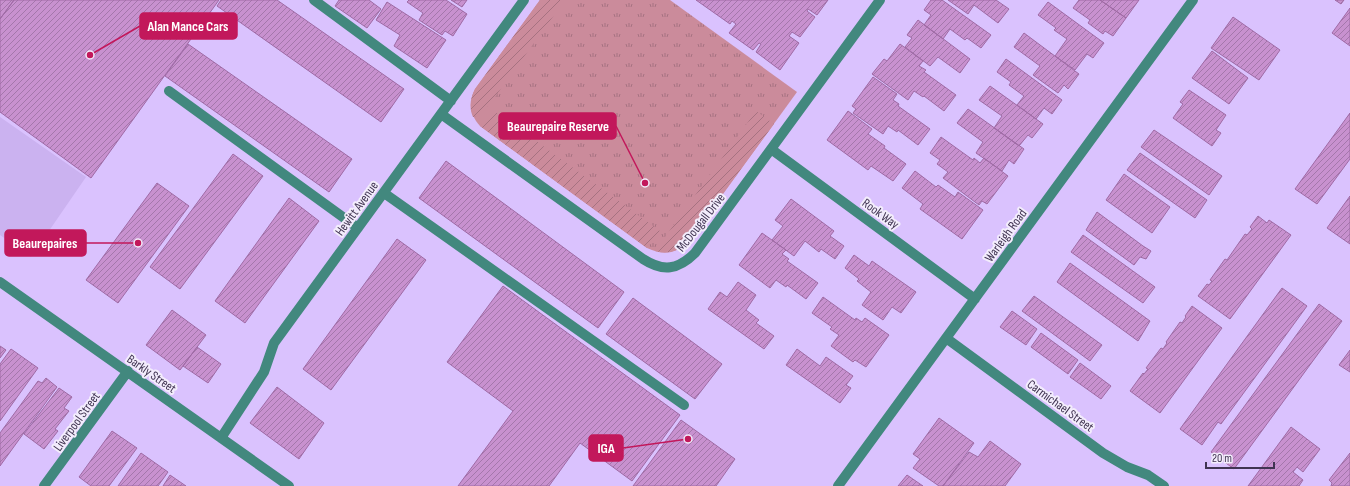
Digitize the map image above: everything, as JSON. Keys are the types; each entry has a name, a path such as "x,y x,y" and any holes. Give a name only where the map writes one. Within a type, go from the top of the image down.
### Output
{"street":[{"path":"314,0 451,101"},
{"name":"Hewitt Avenue","path":"221,438 264,372 274,343 524,0"},
{"name":"McDougall Drive","path":"441,114 643,260 664,268 680,265 688,261 695,253 880,0"},
{"name":"Warleigh Road","path":"838,486 1193,0"},
{"path":"169,90 358,228"},
{"name":"Rook Way","path":"771,149 975,299"},
{"path":"384,193 684,405"},
{"name":"Barkly Street","path":"0,282 288,486"},
{"name":"Carmichael Street","path":"946,338 1104,453 1127,467 1148,475 1164,486"},
{"name":"Liverpool Street","path":"44,486 128,372"}],"shaded area":[{"path":"0,117 86,177 31,257 0,235"}],"green space":[{"path":"540,0 670,0 797,92 689,241 679,249 664,253 647,248 480,126 474,118 471,109 471,99 475,89"},
{"path":"540,0 565,0 481,116 473,117 471,103 475,89"},
{"path":"492,109 660,231 647,248 480,126"},
{"path":"756,111 774,124 685,245 671,252 655,251"}],"building":[{"path":"0,0 14,0 0,19"},
{"path":"14,0 219,0 91,178 0,112 0,19"},
{"path":"221,0 277,0 404,89 381,122 217,6"},
{"path":"339,0 369,0 381,9 367,28 335,6"},
{"path":"409,0 446,0 467,14 453,36 445,31 442,35 419,20 423,13 407,2"},
{"path":"451,0 467,0 462,7"},
{"path":"696,0 828,0 817,15 808,9 807,11 815,17 800,37 792,32 789,36 799,43 780,70 756,52 761,44 759,43 753,50 729,33 736,24 732,21 730,24"},
{"path":"931,0 942,0 991,35 981,48 967,38 965,40 950,29 943,39 924,25 931,15 924,10"},
{"path":"948,0 996,0 1009,9 998,23 974,5 968,14"},
{"path":"1079,0 1100,0 1126,18 1113,36 1105,31 1103,34 1088,23 1090,20 1073,8"},
{"path":"1100,0 1139,0 1126,18"},
{"path":"1335,0 1344,0 1341,4"},
{"path":"387,2 446,40 427,68 394,46 400,35 376,20"},
{"path":"1048,2 1104,43 1093,58 1087,54 1075,70 1055,56 1067,39 1054,30 1056,28 1038,15"},
{"path":"1350,8 1350,46 1332,33"},
{"path":"1233,17 1280,50 1259,80 1211,48"},
{"path":"918,20 970,59 960,73 938,57 930,66 905,47 912,38 907,35"},
{"path":"1024,33 1079,74 1068,89 1064,85 1058,93 1033,75 1040,66 1014,47"},
{"path":"188,44 352,159 329,192 165,76"},
{"path":"900,44 923,61 919,66 926,70 924,72 956,95 944,111 924,96 923,97 914,91 908,100 872,74 884,59 887,61"},
{"path":"1212,51 1248,78 1229,104 1192,78"},
{"path":"1006,59 1062,100 1052,114 1044,108 1036,119 1017,105 1024,96 1009,85 1011,82 997,72"},
{"path":"873,77 897,94 893,100 899,104 898,106 930,129 918,145 898,130 897,132 888,126 883,134 853,113 856,109 852,106"},
{"path":"990,86 1043,124 1032,138 1028,135 1019,146 994,128 1002,116 979,100"},
{"path":"1189,90 1226,115 1216,130 1221,133 1212,146 1173,118 1183,104 1180,102"},
{"path":"968,109 1024,149 1014,164 1009,160 1002,171 976,153 983,142 957,123"},
{"path":"848,111 872,129 868,134 906,164 893,181 871,166 868,170 827,140"},
{"path":"1350,113 1350,159 1317,204 1295,189"},
{"path":"1154,130 1222,176 1209,195 1141,147"},
{"path":"941,137 973,160 974,158 980,163 984,158 1008,176 987,204 982,201 979,205 943,178 948,172 937,164 940,160 930,153"},
{"path":"1140,153 1207,200 1195,218 1127,170"},
{"path":"233,154 263,176 180,289 150,267"},
{"path":"446,161 624,292 598,328 419,198"},
{"path":"915,171 936,187 938,185 955,197 958,192 983,210 962,239 920,209 923,204 902,188"},
{"path":"1124,174 1170,207 1152,233 1106,200"},
{"path":"157,183 189,206 118,303 86,280"},
{"path":"1350,196 1350,244 1327,228"},
{"path":"289,198 319,221 245,323 215,301"},
{"path":"791,199 834,231 830,236 844,246 835,259 821,249 819,252 805,241 794,256 772,240 783,226 775,220"},
{"path":"1097,212 1151,251 1146,259 1140,257 1134,265 1086,230"},
{"path":"1258,216 1267,223 1269,220 1291,235 1230,319 1198,296 1207,284 1209,285 1212,281 1210,280 1225,259 1227,260 1245,234 1247,235 1252,229 1250,227"},
{"path":"762,233 786,250 782,254 789,259 787,261 818,283 806,299 787,285 786,287 776,280 770,288 739,265"},
{"path":"1083,235 1155,287 1143,303 1071,252"},
{"path":"397,239 426,260 331,390 303,369"},
{"path":"854,255 869,266 872,261 916,292 901,313 892,307 883,320 862,305 871,292 857,281 859,279 845,268"},
{"path":"1070,263 1150,321 1138,341 1057,282"},
{"path":"738,282 756,295 746,310 759,320 756,323 774,336 764,349 708,309 720,292 727,297"},
{"path":"503,286 680,415 632,481 580,443 549,486 458,486 513,411 447,362"},
{"path":"1282,288 1307,306 1221,424 1218,422 1202,445 1180,429"},
{"path":"1034,296 1102,345 1090,361 1022,311"},
{"path":"823,297 855,320 856,318 862,322 865,318 889,335 866,367 855,360 853,362 831,346 839,335 830,329 832,327 812,313"},
{"path":"633,298 722,364 695,399 606,334"},
{"path":"1319,304 1342,321 1234,469 1211,452"},
{"path":"1192,306 1222,328 1160,413 1130,391 1143,373 1144,374 1148,369 1146,368 1161,348 1163,349 1180,322 1182,323"},
{"path":"172,310 206,335 180,370 146,345"},
{"path":"1012,311 1037,329 1026,345 1000,327"},
{"path":"1041,333 1078,360 1068,374 1031,347"},
{"path":"0,346 6,350 0,358"},
{"path":"197,347 221,364 208,383 183,366"},
{"path":"11,349 38,368 0,421 0,364"},
{"path":"797,349 820,366 826,357 853,376 846,385 851,388 840,403 786,365"},
{"path":"1350,350 1350,372 1339,365"},
{"path":"1080,363 1111,386 1101,399 1070,377"},
{"path":"46,378 57,387 0,466 0,433 38,381 42,383"},
{"path":"277,387 324,423 299,459 250,423"},
{"path":"59,388 72,397 64,408 69,411 55,429 58,431 44,449 24,434"},
{"path":"939,418 974,443 943,486 939,486 913,468 920,459 913,454"},
{"path":"681,420 735,459 716,486 633,486"},
{"path":"1291,427 1320,449 1303,472 1297,467 1293,472 1303,480 1299,486 1248,486"},
{"path":"112,431 137,448 109,486 91,486 79,477"},
{"path":"990,441 1021,464 1005,486 943,486 969,452 978,457"},
{"path":"141,453 168,472 158,486 118,486"},
{"path":"1350,453 1350,486 1331,486 1332,483 1329,480"},
{"path":"170,475 186,486 163,486"},
{"path":"907,475 923,486 898,486"}],"place":[{"name":"Alan Mance Cars","path":"90,55"},
{"name":"Beaurepaire Reserve","path":"645,183"},
{"name":"Beaurepaires","path":"138,243"},
{"name":"IGA","path":"688,439"}]}
